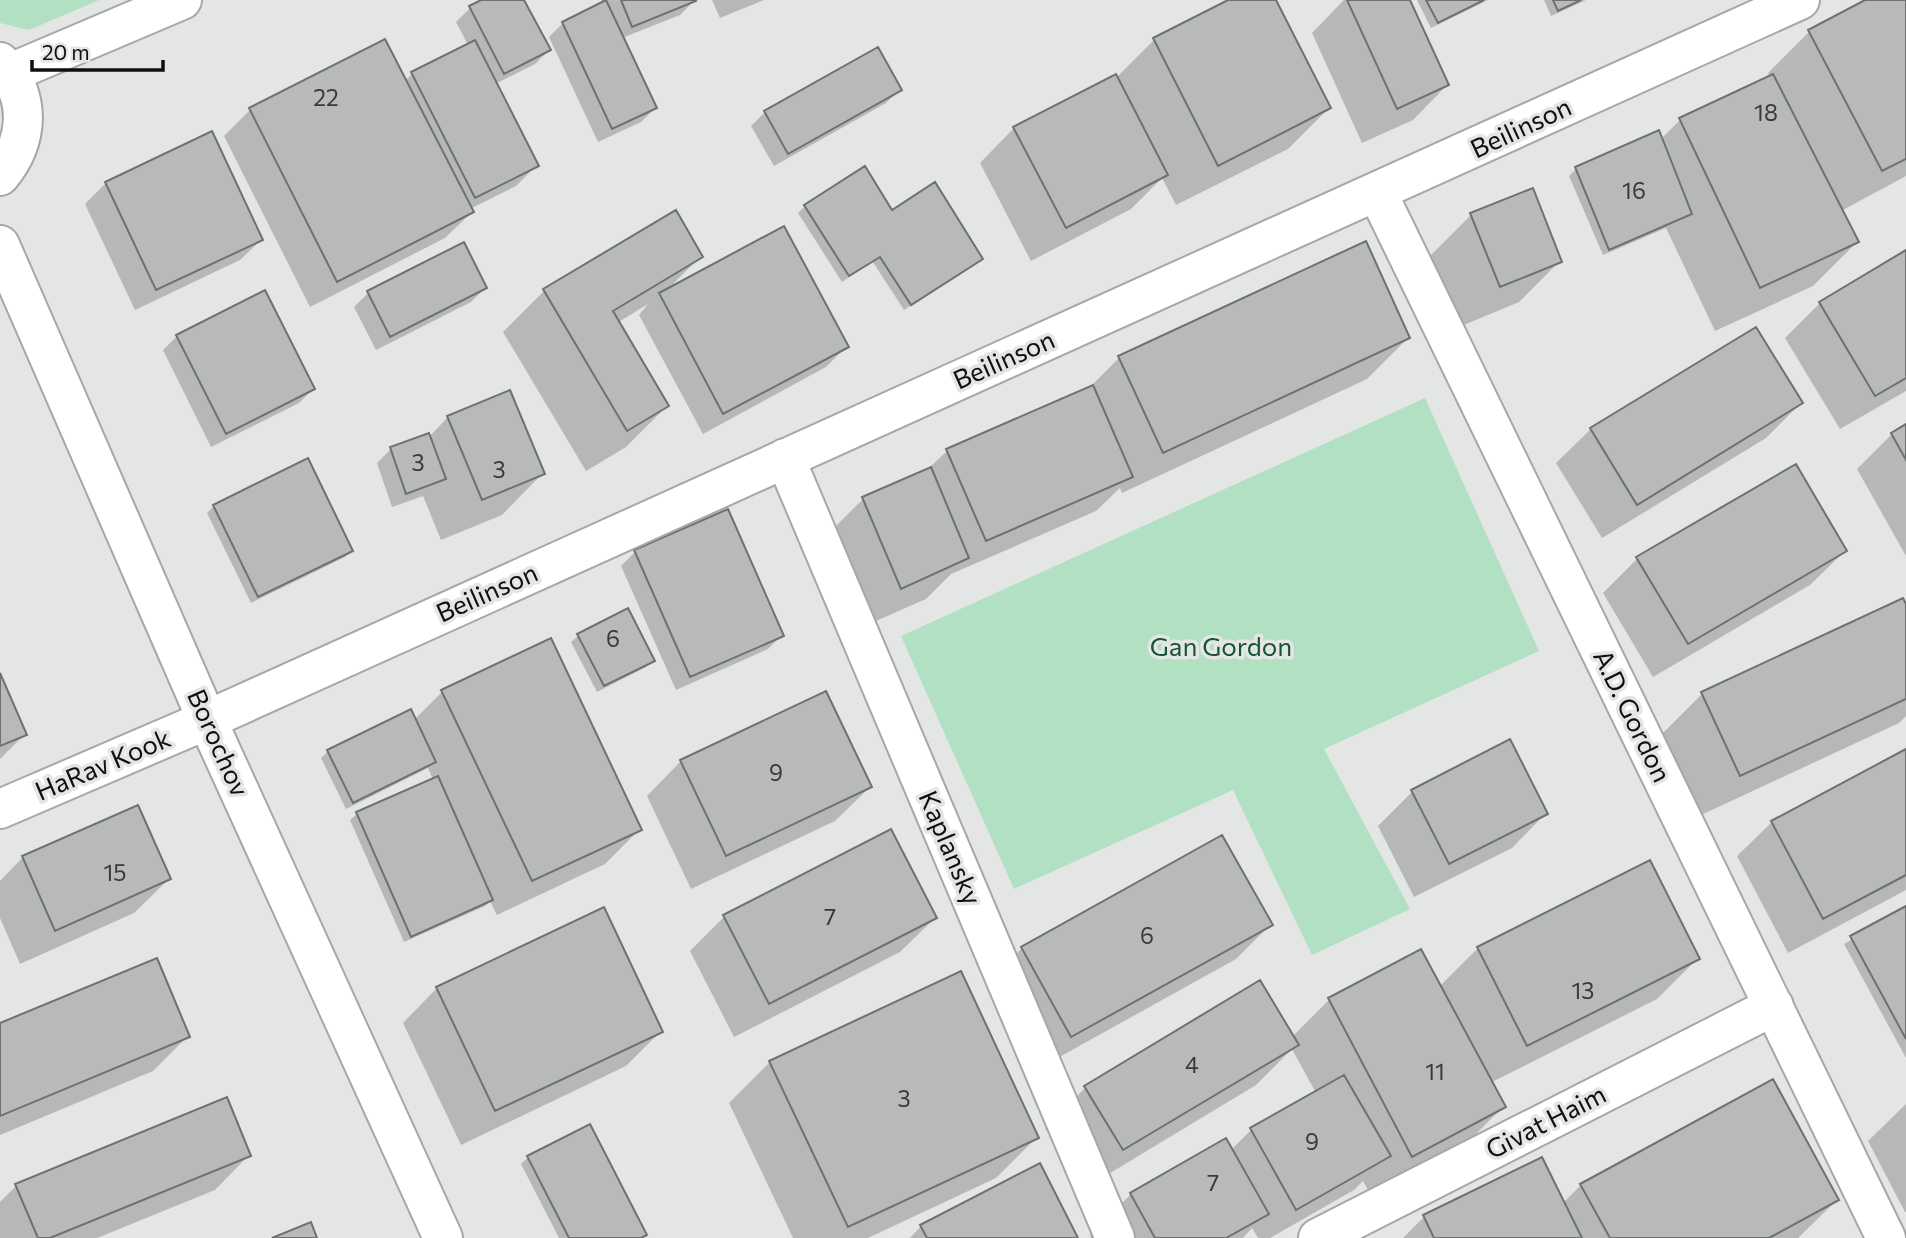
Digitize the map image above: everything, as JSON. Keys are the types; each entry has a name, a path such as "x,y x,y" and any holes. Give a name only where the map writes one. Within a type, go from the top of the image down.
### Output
{"street":[{"path":"0,176 12,162 21,141 24,117 20,94 5,68 182,0"},
{"name":"Beilinson","path":"207,720 785,458 1378,194 1800,0"},
{"name":"A.D. Gordon","path":"1378,194 1886,1238"},
{"name":"Borochov","path":"0,245 207,720 443,1238"},
{"name":"Kaplansky","path":"785,458 1115,1238"},
{"name":"HaRav Kook","path":"0,809 207,720"},
{"name":"Givat Haim","path":"1318,1238 1774,1006"}],"green space":[{"path":"0,0 99,0 29,30 0,23"},
{"name":"Gan Gordon","path":"1425,398 1539,651 1324,749 1410,909 1312,955 1233,790 1014,889 901,636"}],"building":[{"path":"481,0 524,0 551,50 504,74 469,6"},
{"path":"606,0 657,108 612,129 562,22"},
{"path":"621,0 695,0 696,1 632,27"},
{"path":"1228,0 1276,0 1331,108 1218,166 1153,38"},
{"path":"1347,0 1410,0 1449,85 1397,109"},
{"path":"1426,0 1484,0 1438,23"},
{"path":"1553,0 1581,0 1558,11"},
{"path":"1865,0 1906,0 1906,159 1882,171 1808,30"},
{"path":"385,39 474,212 337,282 249,108"},
{"path":"475,40 539,166 475,198 411,72"},
{"path":"878,47 902,90 788,154 764,111"},
{"path":"1116,74 1168,175 1066,228 1013,127"},
{"path":"1773,74 1859,242 1760,288 1679,118"},
{"path":"1659,130 1692,214 1609,250 1575,167"},
{"path":"212,131 263,240 156,290 105,182"},
{"path":"865,166 892,210 935,182 983,259 911,305 880,257 849,276 804,205"},
{"path":"1533,188 1562,262 1500,287 1470,213"},
{"path":"676,210 703,257 613,311 669,406 627,431 543,289"},
{"path":"784,226 849,347 723,414 659,293"},
{"path":"1366,241 1410,338 1163,453 1118,356"},
{"path":"464,242 487,288 390,337 367,291"},
{"path":"1906,250 1906,378 1875,396 1819,302"},
{"path":"265,290 315,389 226,434 176,335"},
{"path":"1756,327 1803,403 1637,505 1590,428"},
{"path":"1093,385 1133,477 986,541 946,449"},
{"path":"510,390 545,474 482,500 447,416"},
{"path":"1906,424 1906,460 1891,433"},
{"path":"429,433 446,479 406,494 390,447"},
{"path":"308,458 353,551 258,597 213,505"},
{"path":"1796,464 1847,551 1688,644 1636,557"},
{"path":"931,467 969,558 901,589 862,497"},
{"path":"728,509 784,636 690,677 634,550"},
{"path":"1903,598 1906,604 1906,699 1740,776 1701,692"},
{"path":"628,608 655,661 604,686 577,634"},
{"path":"551,638 642,830 532,881 441,690"},
{"path":"0,673 27,735 0,746"},
{"path":"826,691 872,787 726,856 680,760"},
{"path":"411,709 436,762 353,803 327,750"},
{"path":"1510,739 1548,814 1449,864 1411,790"},
{"path":"1906,749 1906,875 1823,919 1771,821"},
{"path":"438,776 493,900 411,937 356,812"},
{"path":"138,805 171,879 55,931 22,856"},
{"path":"891,829 937,918 769,1004 723,915"},
{"path":"1222,835 1273,925 1071,1037 1021,947"},
{"path":"1650,860 1700,959 1527,1046 1477,947"},
{"path":"1906,906 1906,1039 1850,936"},
{"path":"604,907 663,1032 495,1111 436,987"},
{"path":"1421,949 1506,1107 1412,1157 1328,998"},
{"path":"157,958 190,1037 0,1116 0,1023"},
{"path":"961,971 1039,1138 848,1227 769,1061"},
{"path":"1260,980 1299,1045 1123,1150 1084,1086"},
{"path":"1344,1075 1391,1156 1296,1210 1250,1128"},
{"path":"1773,1079 1839,1200 1769,1238 1610,1238 1580,1184"},
{"path":"227,1097 251,1156 50,1238 38,1238 15,1184"},
{"path":"590,1124 647,1235 641,1238 569,1238 527,1156"},
{"path":"1226,1138 1269,1214 1226,1238 1155,1238 1130,1193"},
{"path":"1542,1157 1582,1238 1434,1238 1423,1215"},
{"path":"1040,1163 1078,1238 927,1238 920,1225"},
{"path":"311,1222 317,1238 272,1238"}]}
